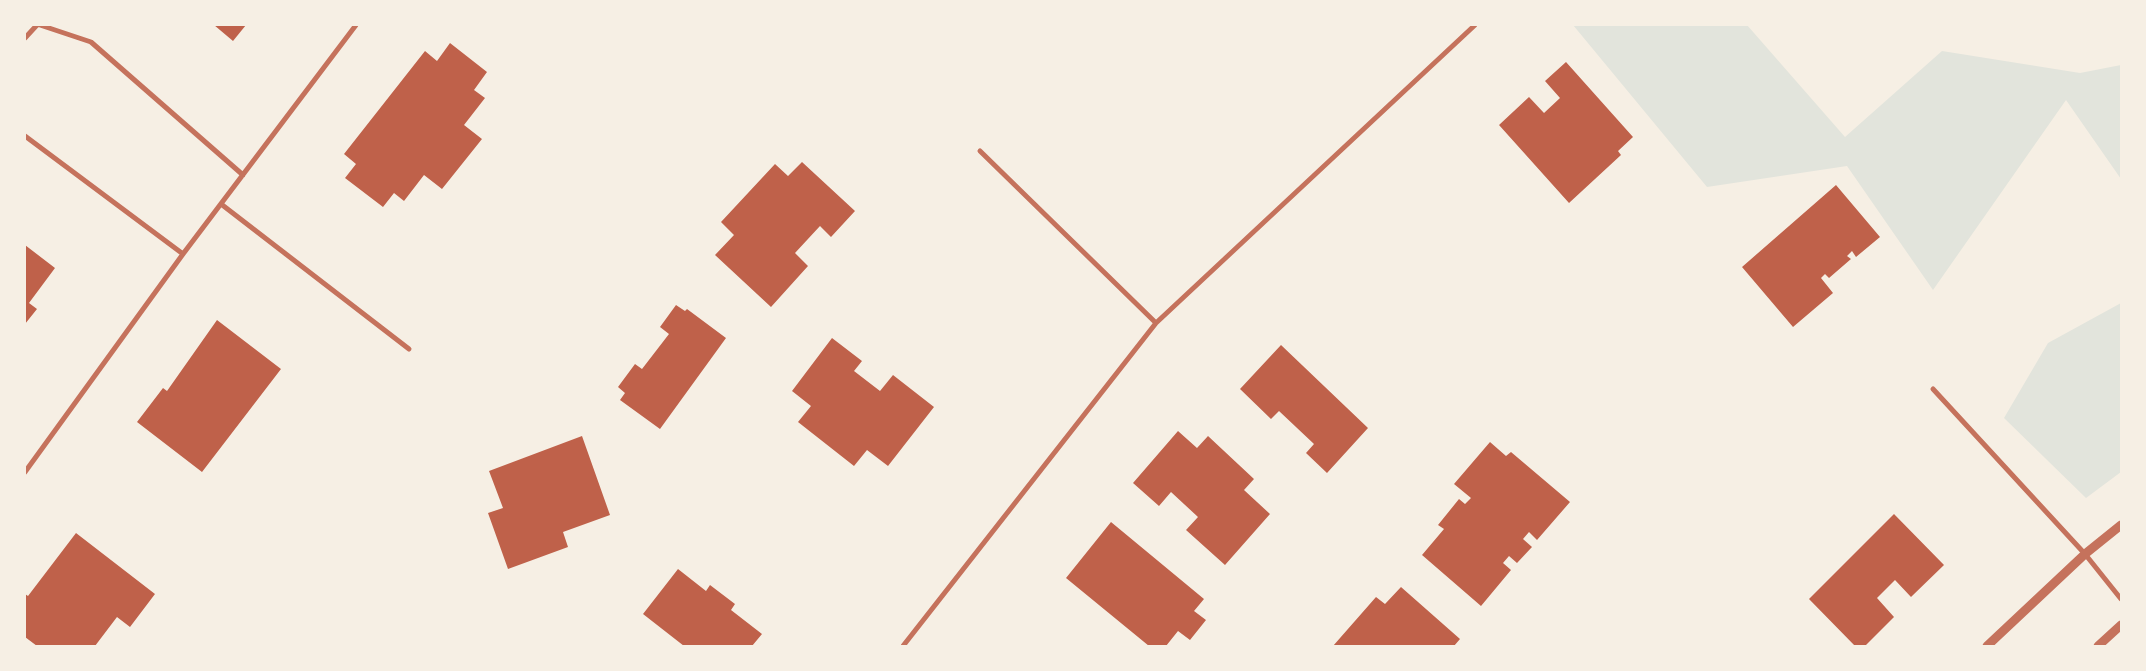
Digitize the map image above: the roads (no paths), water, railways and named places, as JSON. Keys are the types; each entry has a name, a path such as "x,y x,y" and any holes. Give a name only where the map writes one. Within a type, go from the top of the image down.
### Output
{"street":[{"path":"25,38 38,25 91,42 243,175"},
{"path":"25,472 183,254 356,25"},
{"path":"903,646 1156,324 1475,25"},
{"path":"25,136 183,254"},
{"path":"980,151 1156,324"},
{"path":"221,204 409,349"},
{"path":"1933,389 2085,554 2121,599"},
{"path":"1987,646 2085,554 2121,525"},
{"path":"2098,646 2121,625"}]}
